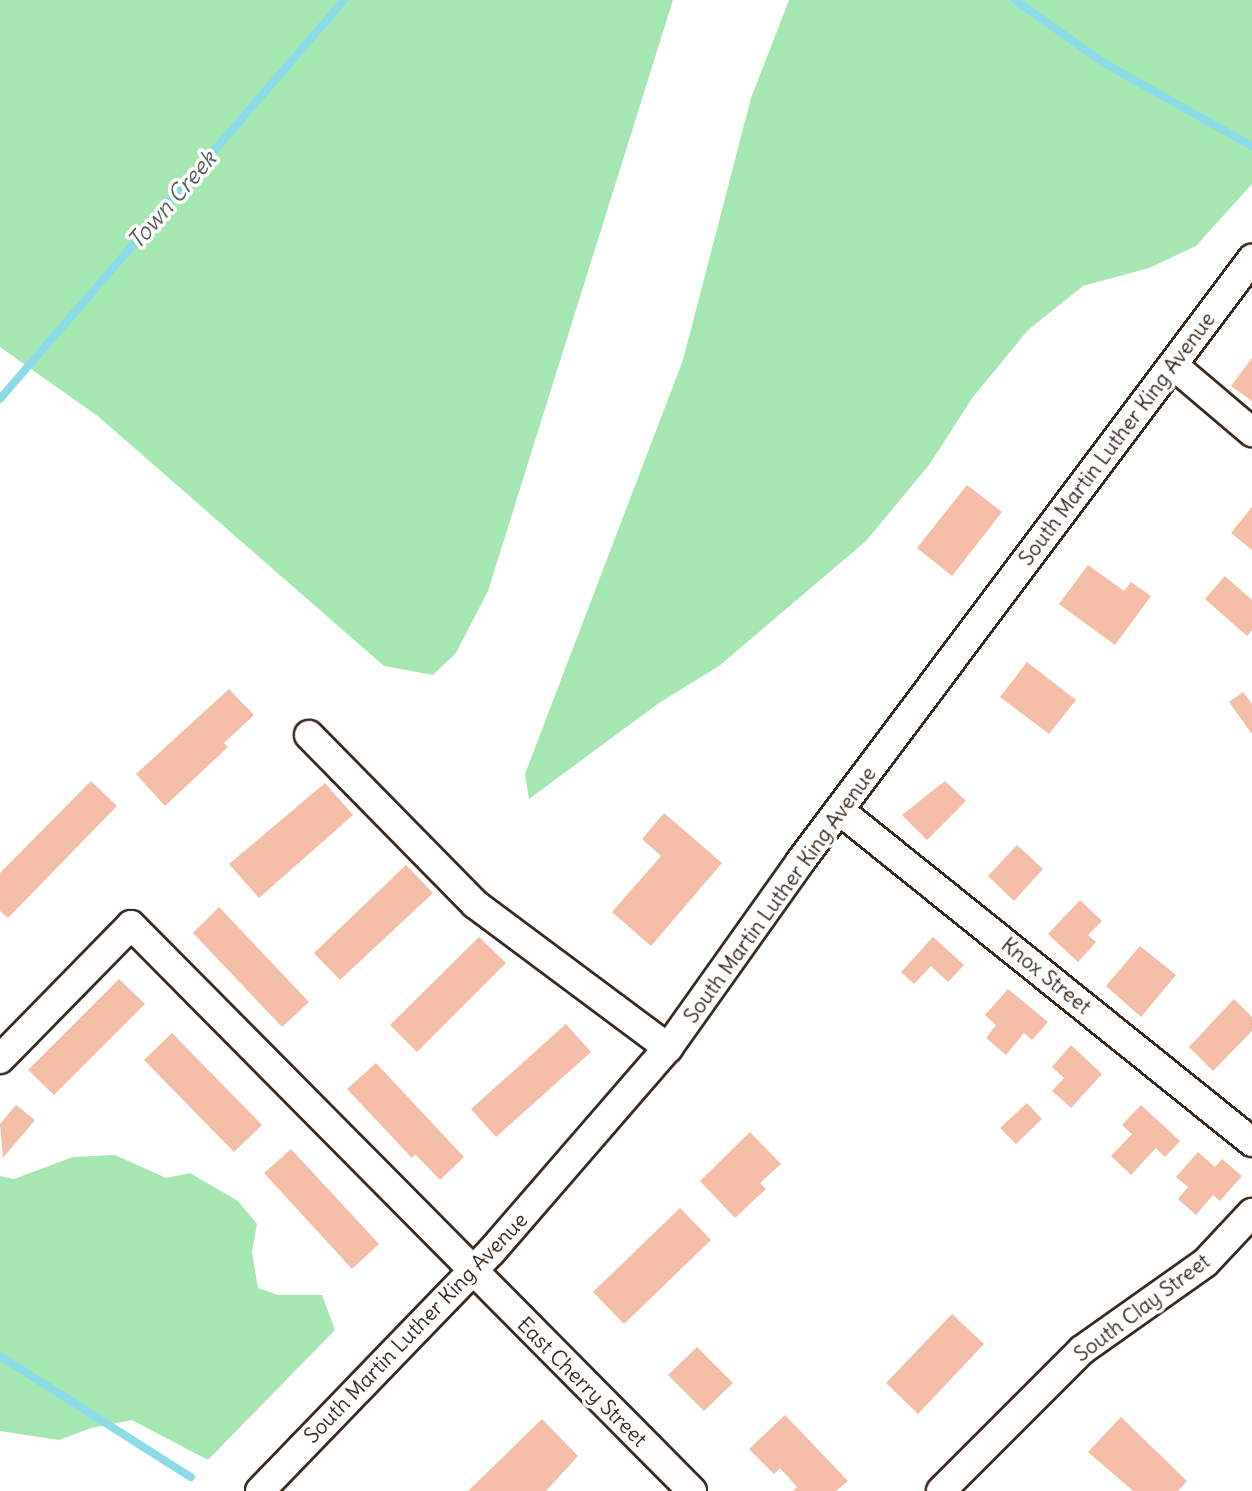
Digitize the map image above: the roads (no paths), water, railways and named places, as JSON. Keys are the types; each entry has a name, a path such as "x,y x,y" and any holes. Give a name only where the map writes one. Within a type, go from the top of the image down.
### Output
{"street":[{"name":"South Martin Luther King Avenue","path":"260,1491 471,1272 668,1048 839,810 1252,259"},
{"path":"1173,365 1252,432"},
{"path":"309,735 475,904 668,1048"},
{"name":"Knox Street","path":"839,810 1252,1142"},
{"name":"East Cherry Street","path":"0,1059 131,925 471,1272 692,1491"},
{"name":"South Clay Street","path":"941,1491 1082,1350 1205,1263 1252,1213"}],"waterway":[{"name":"Town Creek","path":"0,399 344,0"},
{"path":"1015,0 1104,63 1252,146"},
{"path":"0,1356 191,1477"}]}
